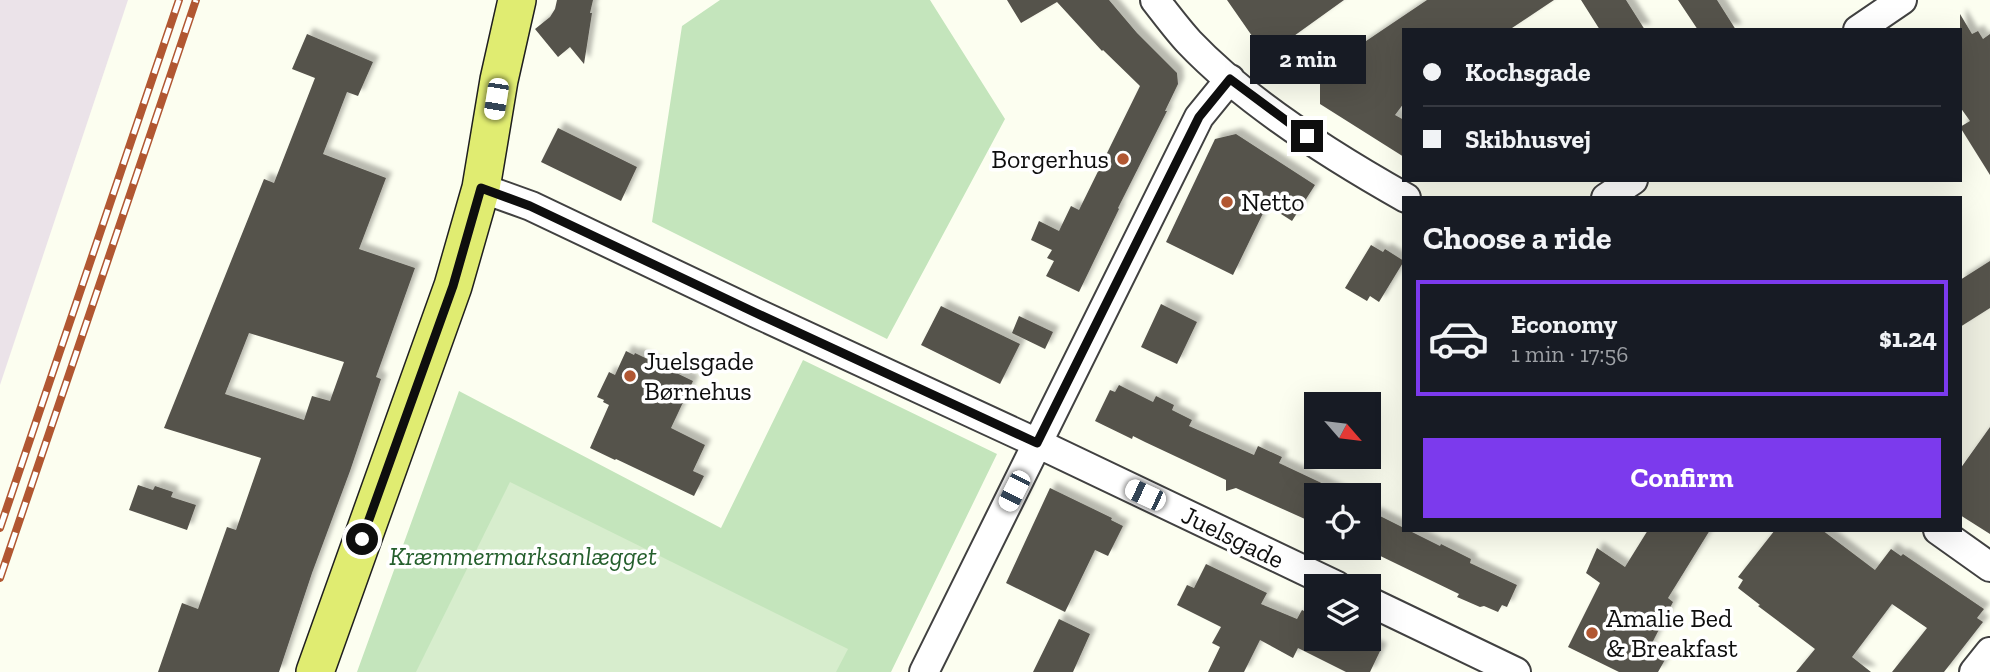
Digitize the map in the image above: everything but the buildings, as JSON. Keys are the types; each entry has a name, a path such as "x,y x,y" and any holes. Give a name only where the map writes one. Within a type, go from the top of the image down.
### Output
{"main road":[{"path":"499,80 506,0"},
{"path":"315,672 453,286 481,188 499,80 517,0"}],"street":[{"path":"1156,0 1188,41 1230,79 1287,123 1402,196"},
{"path":"1861,28 1902,0"},
{"path":"924,672 1199,117 1230,79"},
{"path":"1609,196 1630,182"},
{"name":"Juelsgade","path":"481,188 530,206 1312,574"},
{"path":"1941,532 1990,568"},
{"path":"1381,607 1516,672"},
{"path":"1974,672 1990,652"}],"shaded area":[{"path":"0,0 128,0 0,385"},
{"path":"1990,303 1990,427 1962,465 1962,322"}],"green space":[{"path":"720,0 930,0 1005,119 887,339 652,222 682,26"},
{"name":"Kræmmermarksanlægget","path":"803,360 997,454 891,672 357,672 459,391 721,528"},
{"path":"510,482 848,649 836,672 416,672"}],"railway":[{"path":"0,528 179,0"},
{"path":"0,578 196,0"}],"place":[{"name":"Borgerhus","path":"1123,159"},
{"name":"Netto","path":"1227,202"},
{"name":"Juelsgade Børnehus","path":"630,376"},
{"name":"Amalie Bed & Breakfast","path":"1592,633"}],"route":[{"path":"362,539 453,286 481,188 530,206 1037,443 1199,117 1230,79 1307,136"}]}
